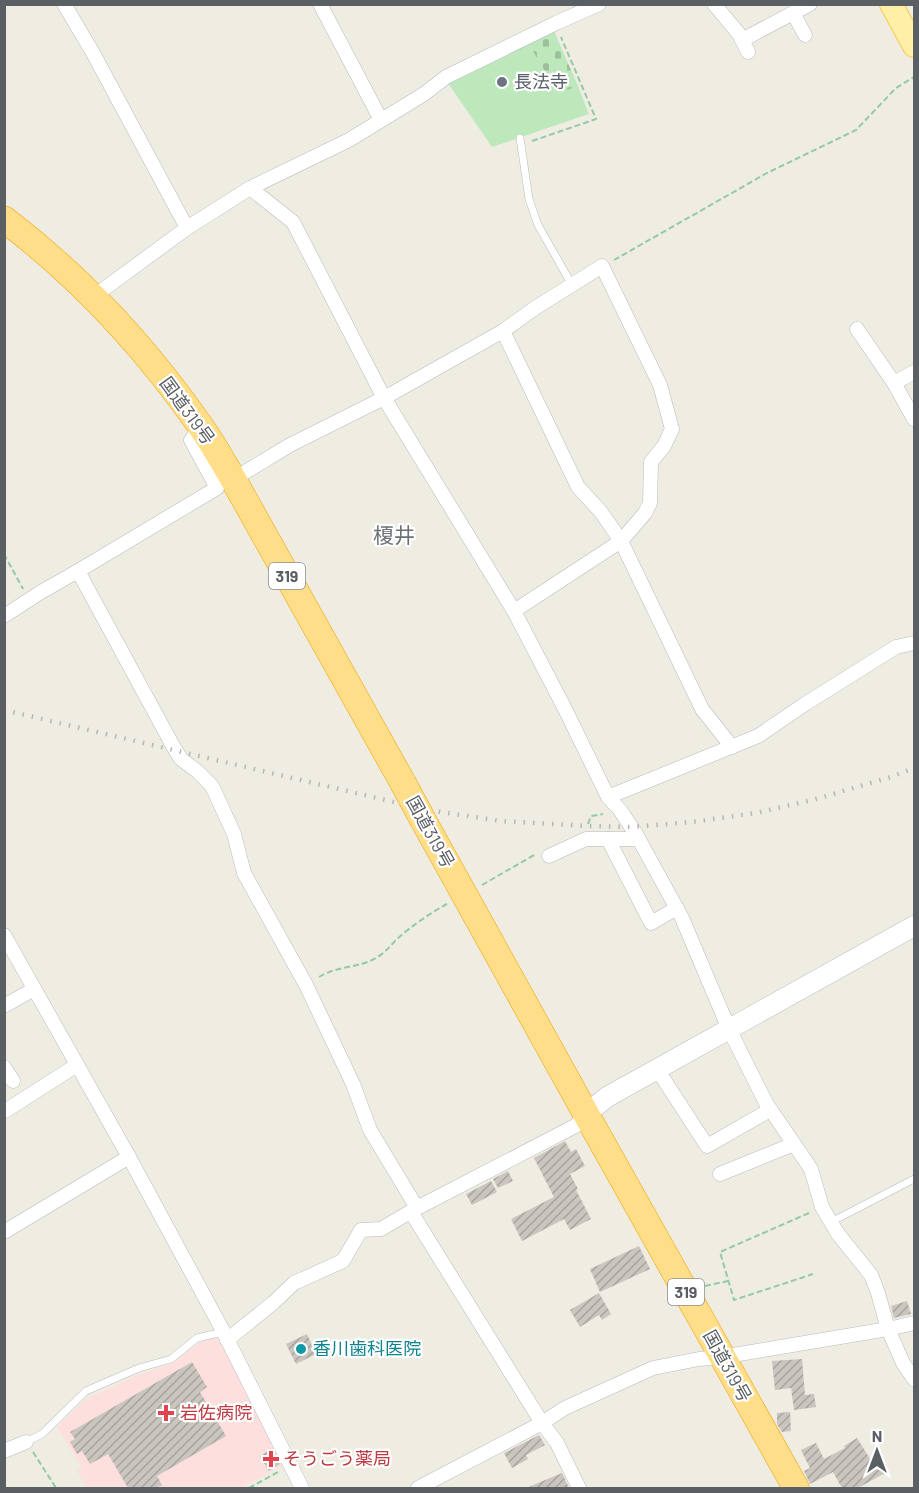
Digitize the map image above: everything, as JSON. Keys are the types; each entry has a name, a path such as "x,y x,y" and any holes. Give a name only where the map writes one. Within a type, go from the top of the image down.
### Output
{"highway":[{"name":"国道319号","path":"4,219 37,243 93,297 162,375 201,426 228,470 796,1488"}],"main road":[{"path":"891,4 915,46"}],"street":[{"path":"64,4 93,53 187,228"},
{"path":"320,4 381,120"},
{"path":"93,297 187,228 250,188 349,140 424,94 446,77 599,4"},
{"path":"714,4 739,34 745,46 810,4"},
{"path":"793,13 805,34"},
{"path":"250,188 293,222 384,398 514,611 608,797 620,810 677,908 729,1029 770,1110 811,1169 822,1207 838,1234 871,1275 888,1329 903,1363 915,1379"},
{"path":"242,474 290,445 384,398 503,331 602,266 660,385 672,429 664,446 651,462 650,503 645,513 621,541 514,611"},
{"path":"857,329 894,383 915,419"},
{"path":"503,331 578,487 601,512 621,541 702,709 732,747"},
{"path":"894,383 915,372"},
{"path":"4,616 217,488 191,440 201,426"},
{"path":"78,571 181,759 212,786 234,834 244,873 306,985 353,1084 370,1130 414,1210 556,1443 579,1488"},
{"path":"608,797 758,736 896,647 915,643"},
{"path":"549,856 586,839 638,839"},
{"path":"608,839 651,923 677,908"},
{"path":"225,1336 273,1303 294,1283 342,1261 361,1230 381,1229 577,1125 586,1114 607,1097 915,926"},
{"path":"4,935 129,1157 225,1336 302,1488"},
{"path":"4,1006 34,988"},
{"path":"5,1111 77,1065"},
{"path":"4,1067 13,1081"},
{"path":"657,1069 707,1146 770,1110"},
{"path":"720,1174 794,1144"},
{"path":"4,1232 129,1157"},
{"path":"418,1488 542,1423 565,1408 653,1368 915,1323"},
{"path":"4,1451 26,1442"}],"lane":[{"path":"521,142 529,199 538,225 572,285"},
{"path":"831,1222 915,1179"},
{"path":"26,1442 42,1434 86,1391 139,1368 171,1359 197,1338 225,1336"}],"path":[{"path":"521,142 596,119 555,23"},
{"path":"602,266 766,173 856,130 896,88 915,77"},
{"path":"4,554 29,600"},
{"path":"306,985 322,975 375,959 386,952 397,939 451,903"},
{"path":"813,1274 734,1300 720,1252 822,1207"},
{"path":"26,1442 56,1488"},
{"path":"249,1488 291,1465"}],"shaded area":[{"name":"岩佐病院","path":"209,1339 222,1339 286,1463 241,1488 87,1488 77,1471 82,1468 57,1427 86,1399 140,1374 169,1365 196,1345"}],"green space":[{"path":"554,31 578,86 558,94 528,43"},
{"path":"528,43 558,94 578,86 589,114 492,147 448,83"}],"building":[{"path":"565,1141 571,1152 576,1149 585,1166 570,1174 591,1219 570,1230 564,1219 522,1241 511,1219 554,1197 534,1158"},
{"path":"508,1171 513,1181 498,1188 493,1179"},
{"path":"491,1181 497,1192 472,1205 466,1194"},
{"path":"639,1246 650,1269 600,1292 590,1269"},
{"path":"599,1293 611,1314 602,1320 599,1315 580,1327 570,1310"},
{"path":"907,1301 911,1314 894,1318 891,1306"},
{"name":"香川歯科医院","path":"307,1334 316,1354 296,1364 286,1344"},
{"path":"802,1359 805,1395 814,1394 816,1407 794,1410 791,1388 775,1390 772,1361"},
{"path":"192,1362 207,1387 200,1392 226,1436 157,1476 162,1485 155,1488 128,1488 108,1454 90,1464 82,1451 77,1454 70,1442 75,1439 70,1432"},
{"path":"790,1412 791,1431 782,1432 777,1424 777,1413"},
{"path":"539,1435 545,1445 526,1455 528,1459 512,1468 504,1453"},
{"path":"857,1438 872,1462 879,1458 887,1472 858,1488 842,1488 833,1472 810,1484 804,1471 810,1468 801,1450 816,1443 824,1459 845,1448 844,1446"},
{"name":"そうごう薬局","path":"272,1449 280,1464 269,1471 260,1456"},
{"path":"562,1473 569,1488 526,1488"}],"railway":[{"path":"4,710 428,810 501,821 631,827 692,822 756,813 816,799 914,768"}],"place":[{"name":"長法寺","path":"502,82"},
{"name":"香川歯科医院","path":"301,1349"},
{"name":"岩佐病院","path":"166,1413"},
{"name":"そうごう薬局","path":"271,1459"}],"district":[{"name":"榎井","path":"394,536"}]}
